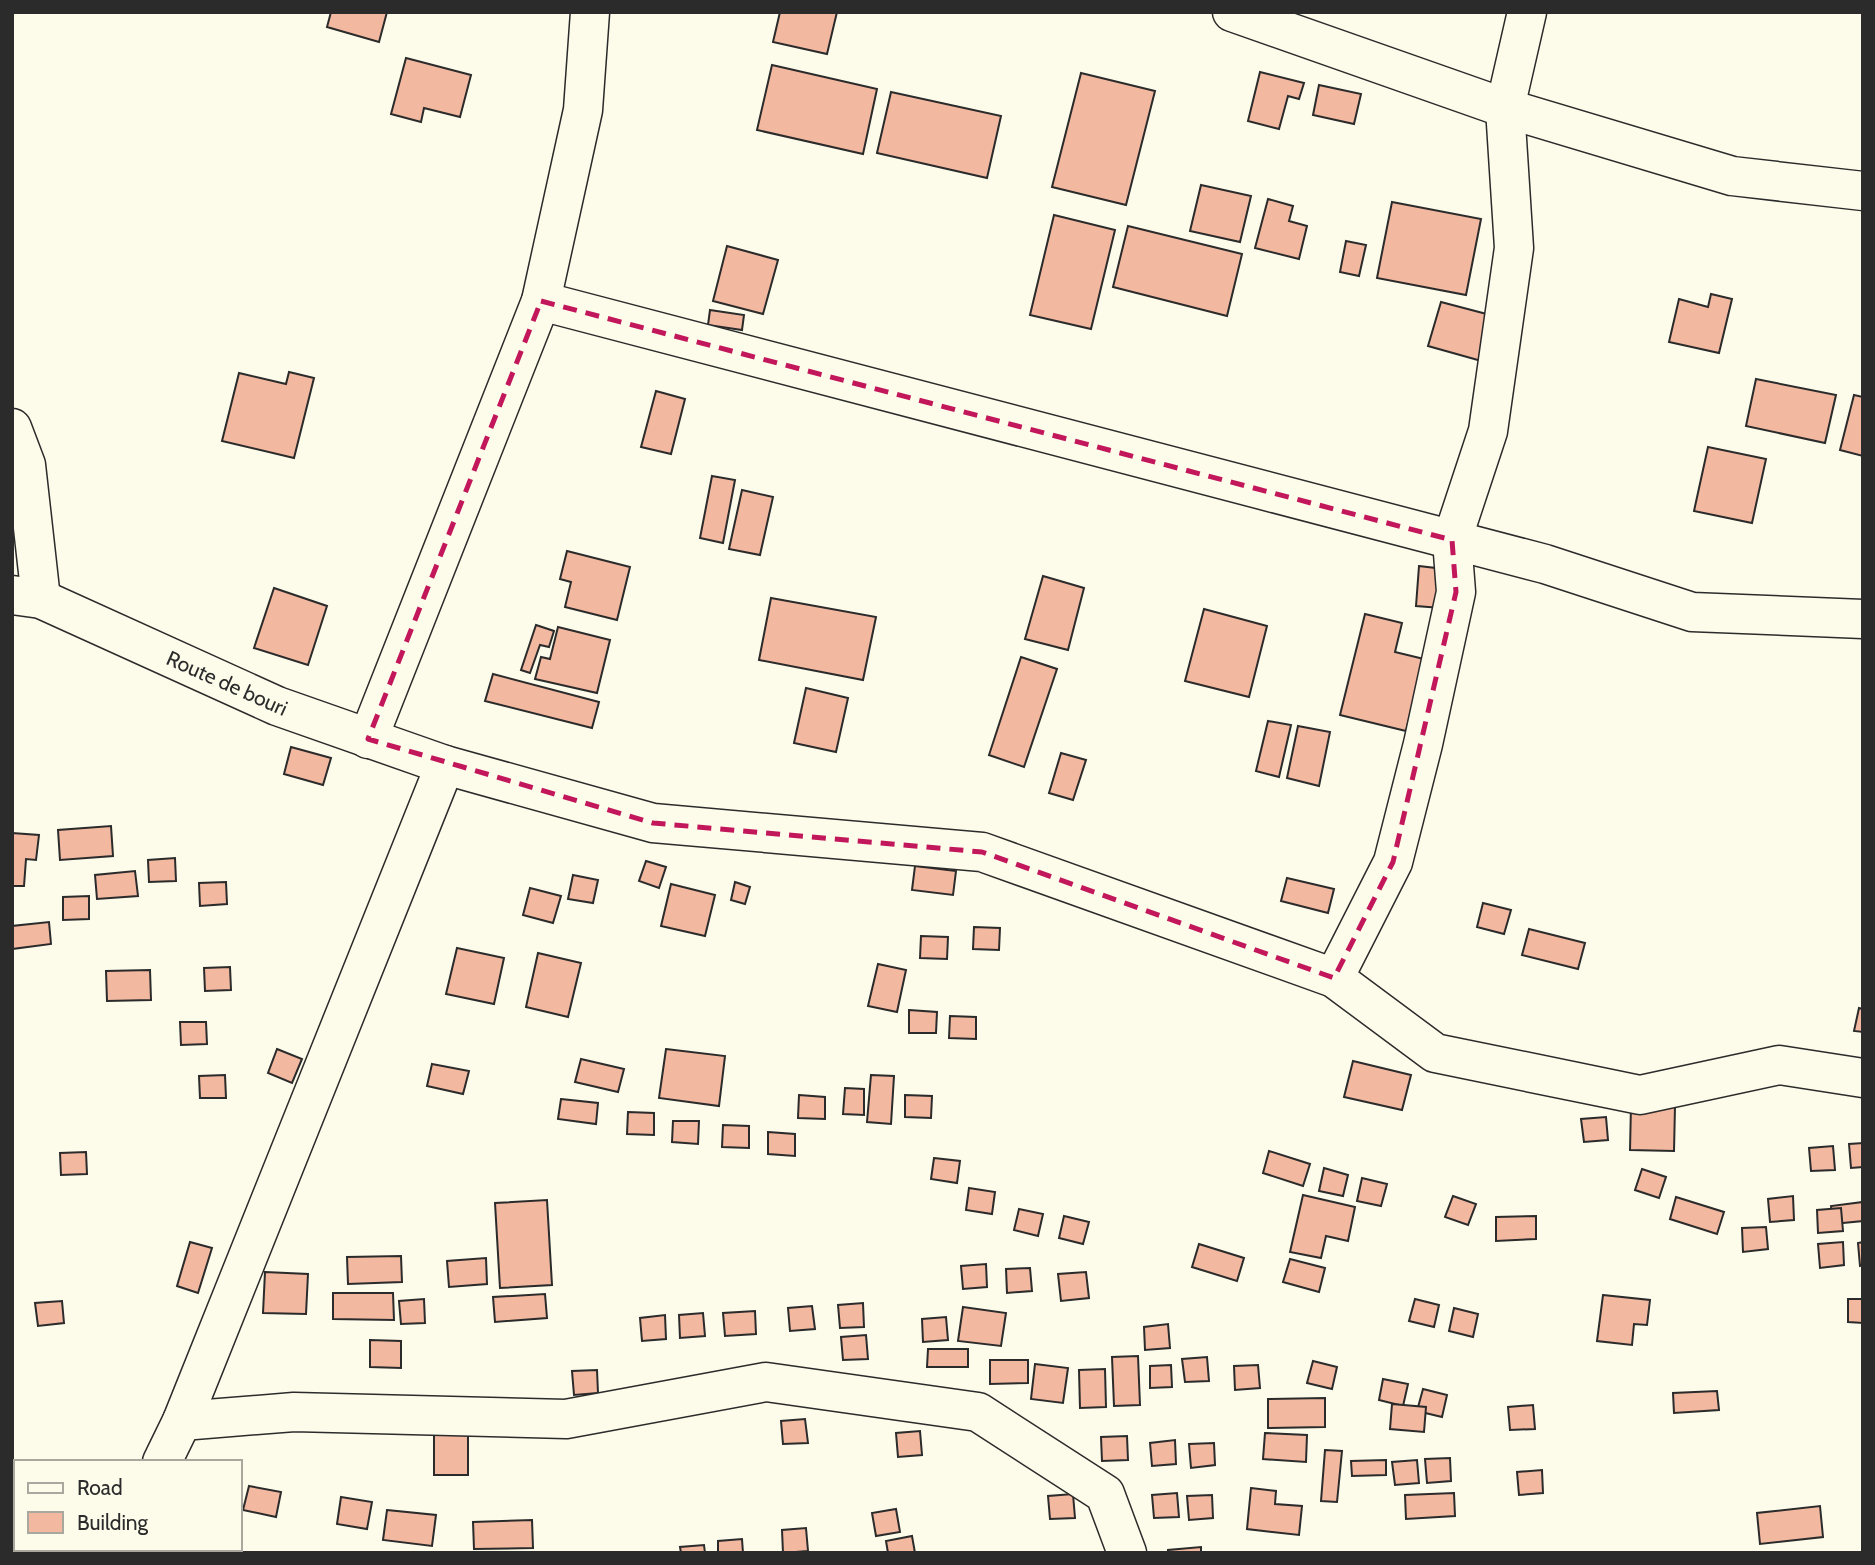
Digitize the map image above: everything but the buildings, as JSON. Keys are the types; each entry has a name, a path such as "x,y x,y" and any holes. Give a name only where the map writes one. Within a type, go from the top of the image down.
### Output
{"street":[{"path":"368,739 541,301 583,110 590,12"},
{"path":"1232,12 1505,108 1732,176 1863,191"},
{"path":"1334,978 1393,862 1423,744 1456,592 1452,540 1488,431 1514,248 1505,108 1527,12"},
{"path":"541,301 1545,564 1692,612 1863,619"},
{"path":"12,428 26,465 27,597"},
{"name":"Route de bouri","path":"27,597 276,706 445,765 653,823 982,852 1334,978 1435,1053 1640,1095 1779,1065 1863,1079"},
{"path":"163,1460 182,1421 445,765"},
{"path":"182,1421 293,1412 566,1419 766,1382 792,1385 978,1412 1105,1494 1127,1553"}],"highlighted area":[{"path":"541,301 1452,540 1456,592 1393,862 1334,978 982,852 653,823 368,739"}]}
